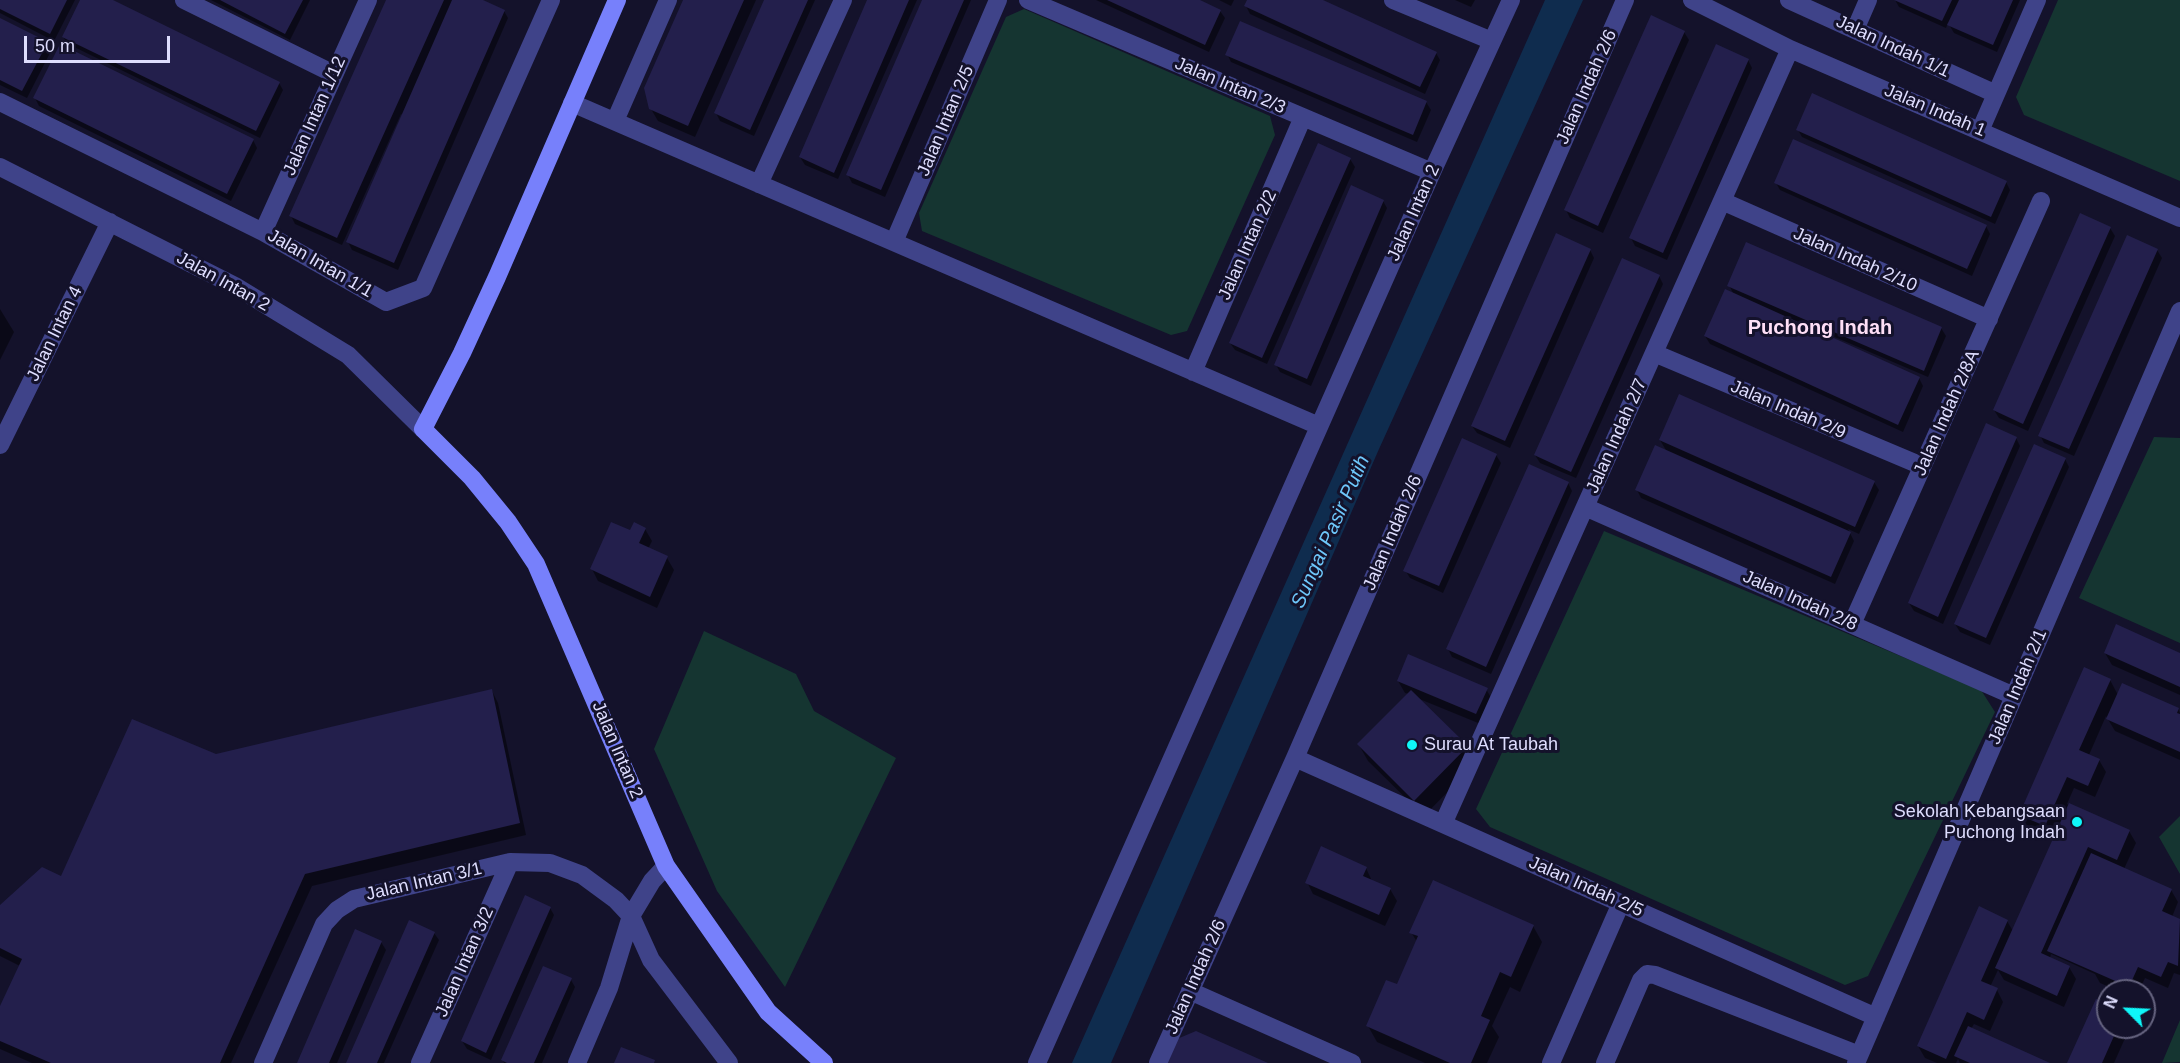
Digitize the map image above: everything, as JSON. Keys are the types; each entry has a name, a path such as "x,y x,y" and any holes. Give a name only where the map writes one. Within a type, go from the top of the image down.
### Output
{"street":[{"path":"184,0 334,74"},
{"name":"Jalan Intan 1/12","path":"263,232 368,0"},
{"name":"Jalan Intan 1/1","path":"0,102 263,232 386,302 423,288 551,0"},
{"path":"423,429 462,353 617,0"},
{"path":"615,121 668,0"},
{"path":"759,184 843,0"},
{"name":"Jalan Intan 2/5","path":"894,242 998,0"},
{"name":"Jalan Intan 2/3","path":"1028,0 1432,172"},
{"path":"1393,0 1492,40"},
{"name":"Jalan Intan 2","path":"1037,1063 1432,172 1511,0"},
{"name":"Jalan Indah 2/6","path":"1158,1063 1295,758 1624,0"},
{"name":"Jalan Indah 1","path":"1692,0 1790,49 2180,218"},
{"name":"Jalan Indah 1/1","path":"1789,0 1996,94"},
{"path":"1856,30 1868,0"},
{"path":"1980,131 2037,0"},
{"name":"Jalan Indah 2/7","path":"1443,824 1790,49"},
{"path":"572,103 1319,426"},
{"name":"Jalan Intan 2/2","path":"1193,372 1304,117"},
{"name":"Jalan Intan 2","path":"0,167 235,286 348,355 472,478 508,522 536,564 666,866 768,1012 824,1063"},
{"name":"Jalan Indah 2/10","path":"1722,201 1989,318"},
{"name":"Jalan Indah 2/8A","path":"1852,624 2041,201"},
{"name":"Jalan Intan 4","path":"0,445 110,222"},
{"name":"Jalan Indah 2/1","path":"1858,1059 2180,311"},
{"name":"Jalan Indah 2/9","path":"1654,353 1922,466"},
{"name":"Jalan Indah 2/8","path":"1585,507 2014,696"},
{"name":"Jalan Indah 2/5","path":"1295,758 1876,1017"},
{"name":"Jalan Intan 3/1","path":"263,1063 324,924 337,910 354,899 510,862 550,863 582,875 616,900 631,916"},
{"name":"Jalan Intan 3/2","path":"420,1063 510,862"},
{"path":"577,1063 609,988 631,916 652,881 666,866"},
{"path":"1551,1063 1621,903"},
{"path":"631,916 651,960 729,1063"},
{"path":"1605,1063 1641,980 1647,974 1655,975 1858,1059"},
{"path":"1190,991 1352,1063"}],"green space":[{"path":"2058,0 2180,0 2180,181 2024,115 2016,97"},
{"path":"1024,9 1270,116 1275,135 1187,331 1171,335 922,231 919,213 1006,17"},
{"path":"2154,437 2180,438 2180,643 2079,598"},
{"path":"1604,531 1981,690 1995,712 1868,976 1845,985 1490,827 1476,809"},
{"path":"704,631 796,674 814,711 896,758 785,987 717,891 654,749"},
{"path":"2180,816 2180,874 2159,837"},
{"path":"2180,1020 2180,1062 2162,1063"}],"water":[{"name":"Sungai Pasir Putih","path":"1545,0 1583,0 1379,449 1111,1063 1072,1063"}],"building":[{"path":"0,0 67,0 50,34 0,9"},
{"path":"80,0 113,0 280,82 256,131 62,37"},
{"path":"220,0 303,0 285,34"},
{"path":"386,0 444,0 337,238 289,216"},
{"path":"452,0 483,0 505,10 394,263 346,242"},
{"path":"683,0 744,0 688,126 649,109 644,88"},
{"path":"764,0 808,0 750,130 714,113"},
{"path":"867,0 909,0 834,173 799,157"},
{"path":"922,0 964,0 881,190 846,175"},
{"path":"1107,0 1200,0 1221,10 1205,45"},
{"path":"1247,0 1323,0 1437,52 1420,87 1244,6"},
{"path":"1894,0 1952,0 1942,21"},
{"path":"1959,0 2013,0 1993,45 1947,25"},
{"path":"1651,15 1685,31 1598,226 1564,210"},
{"path":"0,18 48,42 22,91 0,80"},
{"path":"1240,21 1427,101 1413,135 1225,55"},
{"path":"60,44 254,139 227,194 33,98"},
{"path":"1716,44 1749,59 1663,253 1629,238"},
{"path":"1812,93 2007,181 1991,217 1796,130"},
{"path":"1793,139 1987,225 1967,269 1774,183"},
{"path":"1318,143 1351,158 1262,358 1229,343"},
{"path":"1351,185 1384,200 1307,379 1274,365"},
{"path":"2080,213 2111,227 2023,424 1993,410"},
{"path":"1556,233 1591,249 1505,441 1471,426"},
{"path":"2127,235 2158,249 2069,449 2038,436"},
{"path":"1746,242 1942,327 1924,371 1727,286"},
{"path":"1622,258 1660,275 1571,472 1534,455"},
{"path":"1725,289 1920,377 1898,425 1704,336"},
{"path":"1679,394 1875,481 1855,527 1659,440"},
{"path":"1986,423 2017,437 1938,617 1908,603"},
{"path":"1462,438 1497,454 1439,586 1403,571"},
{"path":"2034,444 2066,458 1986,638 1954,624"},
{"path":"1655,445 1851,532 1831,577 1635,490"},
{"path":"1529,464 1569,482 1486,667 1446,649"},
{"path":"611,522 630,530 634,522 646,528 639,543 668,556 650,597 590,569"},
{"path":"2116,624 2180,653 2180,687 2104,653"},
{"path":"1408,654 1488,688 1476,714 1397,681"},
{"path":"2084,667 2111,679 2079,750 2100,759 2088,786 2067,777 2045,826 2019,815"},
{"path":"2122,683 2179,708 2177,713 2180,714 2180,752 2106,719"},
{"path":"492,689 520,823 305,874 220,1063 51,1063 0,1041 0,1006 22,959 0,948 0,905 42,867 61,876 132,719 216,754"},
{"name":"Surau At Taubah","path":"1411,690 1468,746 1414,801 1357,744"},
{"path":"2069,803 2130,830 2117,860 2088,847 2041,953 2070,966 2057,996 1995,968"},
{"path":"1321,846 1367,867 1363,876 1391,888 1379,915 1305,883"},
{"path":"2091,853 2172,889 2162,911 2180,919 2178,966 2168,962 2161,977 2138,967 2133,979 2111,979 2047,951"},
{"path":"1433,880 1534,925 1511,977 1500,972 1481,1016 1490,1020 1471,1063 1450,1063 1366,1026 1386,980 1397,984 1418,936 1409,933"},
{"path":"525,895 551,907 486,1053 461,1041"},
{"path":"1979,906 2008,920 1981,981 1998,988 1984,1020 1967,1012 1946,1059 1917,1046"},
{"path":"409,920 435,932 377,1063 346,1063"},
{"path":"355,929 382,941 329,1063 297,1063"},
{"path":"543,966 572,978 534,1063 507,1063 501,1060"},
{"path":"2096,999 2096,1039 2113,1039 2102,1063 2067,1063"},
{"path":"1968,1026 2050,1063 1970,1063 1954,1056"},
{"path":"1196,1031 1268,1063 1167,1063 1177,1039"},
{"path":"621,1047 655,1060 654,1063 614,1063"}],"place":[{"name":"Surau At Taubah","path":"1412,745"},
{"name":"Sekolah Kebangsaan Puchong Indah","path":"2077,822"}],"district":[{"name":"Puchong Indah","path":"1820,328"}]}
